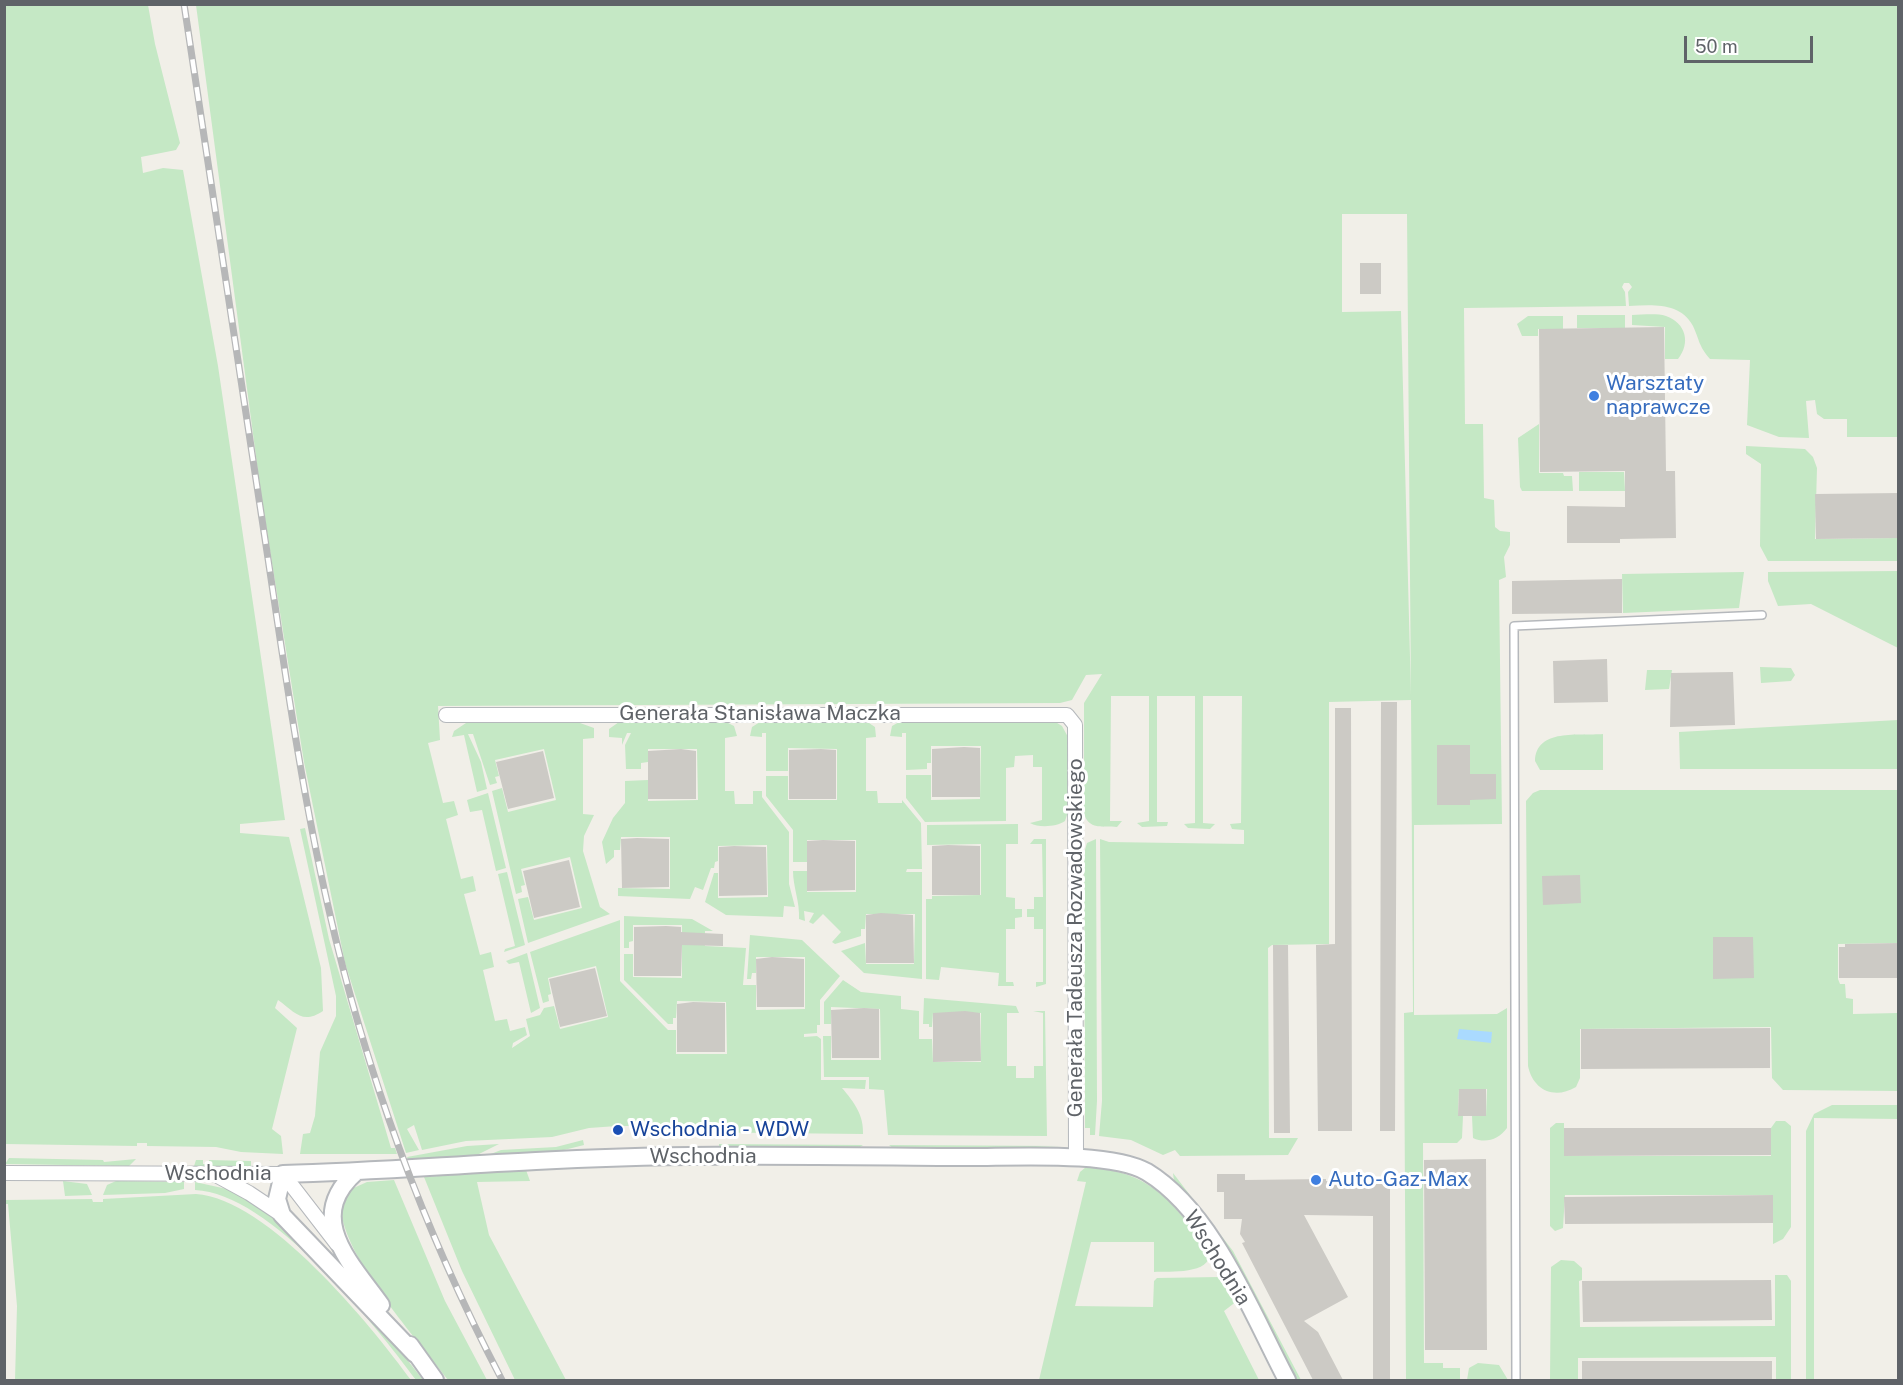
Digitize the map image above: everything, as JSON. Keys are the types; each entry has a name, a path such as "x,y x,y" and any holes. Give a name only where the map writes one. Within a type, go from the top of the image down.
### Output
{"street":[{"name":"Generała Stanisława Maczka","path":"446,715 1060,712 1072,718"},
{"name":"Generała Tadeusza Rozwadowskiego","path":"1072,718 1075,725 1076,1158"},
{"name":"Wschodnia","path":"4,1173 283,1174 615,1158 1105,1159 1135,1167 1173,1193 1194,1216 1226,1264 1287,1380"},
{"path":"339,1246 333,1224 334,1201 345,1182 356,1172"},
{"path":"214,1174 249,1193 282,1215 416,1354"},
{"path":"282,1215 277,1199 283,1174"},
{"path":"283,1174 339,1246 435,1380"}],"lane":[{"path":"1516,1380 1514,627 1762,615"}],"green space":[{"path":"5,4 148,5 155,44 180,143 176,150 141,157 143,173 163,168 183,170 218,366 285,820 240,824 240,833 289,837 321,968 323,1011 310,1017 304,1017 278,1000 275,1008 297,1028 272,1129 281,1136 283,1154 241,1152 216,1147 147,1146 147,1143 137,1143 137,1146 5,1144"},
{"path":"196,5 1898,5 1898,437 1847,437 1847,419 1824,419 1817,414 1815,400 1806,401 1809,438 1779,437 1747,425 1750,360 1710,359 1688,318 1681,313 1665,307 1629,306 1628,292 1632,287 1629,283 1624,283 1622,287 1625,292 1626,306 1464,308 1465,424 1483,424 1484,498 1494,500 1495,527 1500,531 1510,532 1510,545 1504,557 1506,577 1499,580 1502,824 1414,825 1414,1015 1497,1014 1507,1008 1507,1128 1492,1139 1483,1141 1473,1138 1472,1116 1486,1116 1487,1089 1459,1089 1458,1116 1463,1116 1462,1138 1457,1143 1423,1143 1424,1363 1443,1363 1443,1368 1460,1368 1460,1380 1406,1380 1404,1013 1413,1012 1411,700 1329,702 1329,944 1272,945 1268,948 1269,1138 1298,1138 1288,1155 1180,1156 1175,1150 1163,1155 1131,1140 1099,1136 1102,1101 1100,839 1109,842 1244,844 1244,830 1232,829 1230,824 1241,823 1242,696 1203,696 1203,823 1215,824 1210,829 1188,828 1184,824 1195,823 1195,696 1157,696 1157,822 1168,822 1167,826 1142,827 1137,823 1149,821 1149,696 1111,696 1110,821 1122,821 1117,827 1101,827 1093,825 1086,818 1084,813 1084,703 1102,674 1086,675 1072,700 1060,703 438,706 440,740 428,743 443,803 454,801 458,815 446,819 461,879 473,876 476,891 464,894 480,955 491,952 494,967 483,970 495,1021 507,1019 510,1031 525,1027 527,1035 513,1043 512,1048 530,1036 526,1019 540,1015 544,1008 554,1006 560,1029 608,1017 596,966 548,978 551,994 548,995 549,1001 543,1003 530,952 620,920 620,981 668,1030 676,1030 676,1054 727,1054 726,1002 677,1001 676,1018 673,1018 673,1024 668,1024 624,980 624,954 633,954 633,977 682,978 682,925 633,925 633,941 629,942 629,948 624,948 624,916 692,919 713,931 705,931 705,946 746,948 743,985 756,985 756,1010 805,1009 805,957 756,957 756,973 752,973 751,979 747,979 750,935 802,940 840,976 820,1000 820,1025 817,1025 817,1033 804,1034 804,1037 817,1036 821,1039 821,1080 866,1080 865,1089 842,1088 857,1109 862,1121 863,1134 680,1132 642,1126 617,1126 589,1128 552,1137 466,1141 422,1150 414,1125 407,1129 419,1150 406,1153 345,963 304,762 261,494","holes":["1342,214 1407,214 1411,696 1401,311 1342,312"]},
{"path":"1577,315 1625,315 1625,328 1577,328"},
{"path":"1632,315 1662,315 1678,323 1685,340 1678,359 1665,359 1665,327 1632,325"},
{"path":"1528,316 1563,316 1563,329 1538,329 1538,336 1522,336 1517,324"},
{"path":"1539,424 1539,473 1563,473 1564,476 1572,476 1573,491 1522,491 1518,438"},
{"path":"1746,446 1805,449 1813,457 1817,468 1815,539 1898,538 1898,561 1768,561 1760,546 1761,464 1746,454"},
{"path":"1579,472 1624,472 1625,491 1579,491"},
{"path":"1898,571 1898,648 1811,604 1778,606 1768,581 1768,572"},
{"path":"1744,572 1739,608 1623,613 1622,574"},
{"path":"1760,667 1791,668 1795,675 1791,681 1761,683"},
{"path":"1647,670 1672,670 1669,689 1645,690"},
{"path":"1898,720 1898,769 1680,769 1679,732"},
{"path":"866,721 875,727 876,737 866,738 866,791 877,791 878,803 902,803 902,800 921,823 922,869 907,869 906,872 922,872 922,979 864,973 841,951 865,943 866,964 914,964 915,914 866,914 865,929 861,929 861,936 835,944 832,942 841,932 823,914 813,924 809,922 814,913 804,911 805,921 799,919 793,871 807,871 807,892 856,892 856,840 807,840 807,862 793,862 793,830 766,796 766,776 788,776 788,800 837,800 837,749 788,748 788,771 766,771 766,733 762,733 762,737 750,736 752,727 760,722"},
{"path":"901,721 1054,721 1062,726 1068,737 1068,812 1065,821 1048,826 1030,823 1042,820 1042,767 1033,767 1033,755 1015,756 1014,767 1006,768 1006,821 925,822 906,798 906,775 931,775 931,800 980,799 981,746 931,746 931,763 927,763 927,769 906,770 906,733 902,733 902,737 890,736 892,726"},
{"path":"619,722 726,722 734,726 737,736 725,738 725,791 734,791 735,804 753,804 753,791 762,791 762,797 789,832 789,884 795,907 784,906 783,917 726,915 705,902 714,873 718,873 718,898 768,897 767,845 718,846 718,861 715,862 714,868 711,868 703,890 695,887 690,899 618,896 618,888 670,889 670,837 621,837 620,850 614,850 614,857 606,864 602,842 613,818 625,803 625,781 648,780 648,801 698,800 697,749 648,749 648,762 641,763 641,769 626,769 625,745 631,733 627,733 622,745 622,738 609,737 609,729"},
{"path":"466,723 580,723 594,728 594,738 583,739 583,814 594,815 584,836 583,851 600,907 610,914 528,943 518,899 528,897 534,920 582,908 570,857 521,869 525,885 521,886 522,892 516,894 492,791 502,788 508,812 556,800 544,749 495,760 499,776 495,777 497,783 490,785 473,734 468,734 481,762 487,789 477,792 464,735 452,737 454,731"},
{"path":"1603,734 1603,770 1540,770 1535,761 1537,750 1551,738"},
{"path":"1540,790 1898,790 1898,943 1838,944 1838,979 1840,984 1845,984 1846,998 1853,999 1853,1014 1898,1013 1898,1091 1783,1090 1772,1078 1771,1027 1580,1029 1580,1078 1576,1087 1560,1093 1540,1087 1528,1066 1526,801 1533,793"},
{"path":"488,793 506,868 496,871 482,810 470,812 467,800"},
{"path":"1018,824 1018,844 1006,844 1006,897 1015,898 1015,909 1022,909 1022,917 1015,918 1015,929 1006,929 1006,982 1013,982 1014,986 998,986 999,973 941,967 939,980 926,979 926,899 932,899 932,896 981,895 981,844 927,845 927,825"},
{"path":"305,828 329,939 391,1148 395,1148 397,1154 300,1154 303,1134 310,1133 315,1116 320,1052 336,1016 336,996 300,829"},
{"path":"1034,839 1046,839 1046,984 1036,987 1036,982 1043,982 1043,929 1034,929 1034,917 1027,917 1027,909 1034,909 1034,897 1043,897 1042,844 1030,844"},
{"path":"1096,839 1097,1101 1095,1135 1090,1135 1090,1128 1085,1128 1084,853 1087,843"},
{"path":"507,872 525,945 504,952 505,949 515,946 498,874"},
{"path":"527,953 540,1008 531,1013 519,962 509,964 506,961"},
{"path":"843,980 861,992 901,996 901,1009 919,1011 919,1039 932,1039 933,1062 981,1062 981,1013 933,1013 932,1027 929,1027 929,1024 923,1024 924,998 1016,1006 1019,1013 1007,1013 1007,1066 1016,1066 1016,1078 1034,1078 1034,1066 1043,1066 1043,1013 1033,1011 1045,1011 1047,1136 888,1135 884,1090 869,1089 869,1077 824,1077 823,1036 831,1036 831,1060 881,1060 880,1009 831,1007 831,1024 824,1024 824,1002"},
{"path":"1832,1105 1898,1105 1898,1119 1814,1118 1814,1380 1806,1380 1806,1131 1814,1114"},
{"path":"1776,1121 1785,1121 1791,1126 1791,1227 1783,1239 1773,1244 1773,1195 1565,1195 1563,1228 1555,1231 1550,1226 1550,1128 1556,1123 1564,1123 1564,1156 1771,1156 1771,1128"},
{"path":"583,1140 584,1145 560,1151 483,1157 501,1150 556,1147"},
{"path":"499,1144 471,1158 409,1162 407,1157 467,1146"},
{"path":"719,1144 863,1145 858,1148 719,1149"},
{"path":"889,1145 1061,1146 985,1149 893,1148"},
{"path":"9,1158 103,1160 104,1162 136,1159 129,1166 5,1164"},
{"path":"196,1160 203,1160 203,1164 209,1164 209,1160 251,1161 251,1166 194,1166"},
{"path":"1086,1167 1129,1175 1145,1183 1172,1204 1210,1252 1209,1259 1197,1268 1154,1272 1154,1242 1091,1242 1075,1306 1153,1307 1154,1281 1157,1278 1219,1277 1227,1282 1237,1301 1224,1311 1259,1380 1039,1380 1086,1182 1077,1181 1080,1172"},
{"path":"526,1170 530,1181 477,1182 489,1235 566,1380 515,1380 462,1271 424,1177"},
{"path":"1173,1173 1233,1251 1301,1380 1296,1380 1257,1302 1228,1251 1194,1203 1174,1181"},
{"path":"394,1180 445,1301 487,1380 448,1380 402,1322 357,1256 341,1213 349,1190 367,1182"},
{"path":"63,1181 87,1184 92,1195 65,1196"},
{"path":"116,1181 184,1182 184,1189 165,1193 103,1195 107,1185"},
{"path":"195,1182 227,1189 269,1212 377,1321 423,1380 416,1380 347,1296 287,1236 255,1213 224,1197 195,1190"},
{"path":"196,1194 224,1201 254,1217 285,1240 315,1268 371,1328 411,1380 15,1380 17,1306 8,1204 5,1204 5,1200 92,1199 93,1202 103,1202 103,1199"},
{"path":"1561,1260 1574,1261 1582,1268 1582,1280 1579,1281 1580,1327 1775,1326 1775,1275 1787,1275 1791,1281 1791,1380 1776,1380 1776,1357 1578,1358 1578,1380 1550,1380 1551,1267"},
{"path":"1478,1363 1499,1365 1508,1380 1467,1380 1469,1368"}],"water":[{"path":"1459,1029 1492,1032 1491,1043 1457,1039"}],"building":[{"path":"1360,263 1381,263 1381,294 1360,294"},
{"path":"1664,327 1666,471 1675,471 1676,538 1620,539 1620,543 1567,543 1567,506 1625,507 1625,471 1540,472 1539,329"},
{"path":"1899,493 1899,538 1816,539 1815,494"},
{"path":"1622,579 1622,613 1512,614 1512,581"},
{"path":"1607,659 1608,702 1554,703 1553,661"},
{"path":"1733,672 1735,725 1670,727 1671,673"},
{"path":"1381,702 1397,702 1395,1131 1380,1131"},
{"path":"1335,708 1351,708 1352,1131 1318,1131 1316,945 1335,944"},
{"path":"1437,745 1470,745 1470,774 1496,774 1496,799 1470,800 1470,805 1437,805"},
{"path":"980,748 980,797 932,797 932,749"},
{"path":"681,749 696,751 696,799 648,799 648,751"},
{"path":"789,750 836,750 836,799 789,799"},
{"path":"543,751 554,798 508,809 496,762"},
{"path":"621,839 669,839 669,887 622,888"},
{"path":"807,841 855,841 855,890 807,891"},
{"path":"932,846 980,846 980,895 932,895"},
{"path":"719,847 766,847 767,895 719,896"},
{"path":"569,860 580,907 534,918 523,871"},
{"path":"1580,875 1581,903 1543,905 1542,876"},
{"path":"881,913 913,915 914,963 866,963 866,915"},
{"path":"634,927 681,927 681,932 723,934 723,946 682,945 681,976 634,976"},
{"path":"1713,937 1753,937 1754,978 1713,979"},
{"path":"1899,943 1899,978 1839,978 1839,947 1845,947 1845,944"},
{"path":"1273,945 1288,945 1290,1133 1274,1133"},
{"path":"772,957 804,959 804,1007 757,1007 756,959"},
{"path":"595,968 607,1016 560,1027 549,979"},
{"path":"725,1003 725,1052 677,1052 677,1004"},
{"path":"879,1009 879,1058 832,1058 831,1010"},
{"path":"965,1011 980,1013 981,1061 933,1062 933,1013"},
{"path":"1770,1028 1770,1068 1581,1069 1581,1029"},
{"path":"1459,1089 1486,1089 1486,1116 1458,1116"},
{"path":"1564,1128 1771,1128 1771,1155 1564,1156"},
{"path":"1486,1159 1487,1350 1425,1350 1424,1160"},
{"path":"1217,1174 1245,1174 1245,1180 1326,1179 1326,1181 1390,1182 1390,1380 1373,1380 1373,1216 1304,1215 1348,1297 1304,1321 1318,1332 1343,1380 1313,1380 1242,1243 1245,1242 1240,1234 1242,1219 1224,1219 1224,1192 1217,1192"},
{"path":"1773,1195 1773,1223 1565,1224 1564,1197"},
{"path":"1771,1280 1772,1320 1583,1322 1582,1281"},
{"path":"1582,1361 1772,1361 1772,1380 1582,1380"}],"railway":[{"path":"184,4 292,714 308,810 328,906 360,1029 400,1149 447,1266 502,1380"}],"place":[{"name":"Warsztaty naprawcze","path":"1594,396"},
{"name":"Wschodnia - WDW","path":"618,1130"},
{"name":"Auto-Gaz-Max","path":"1316,1180"}]}
